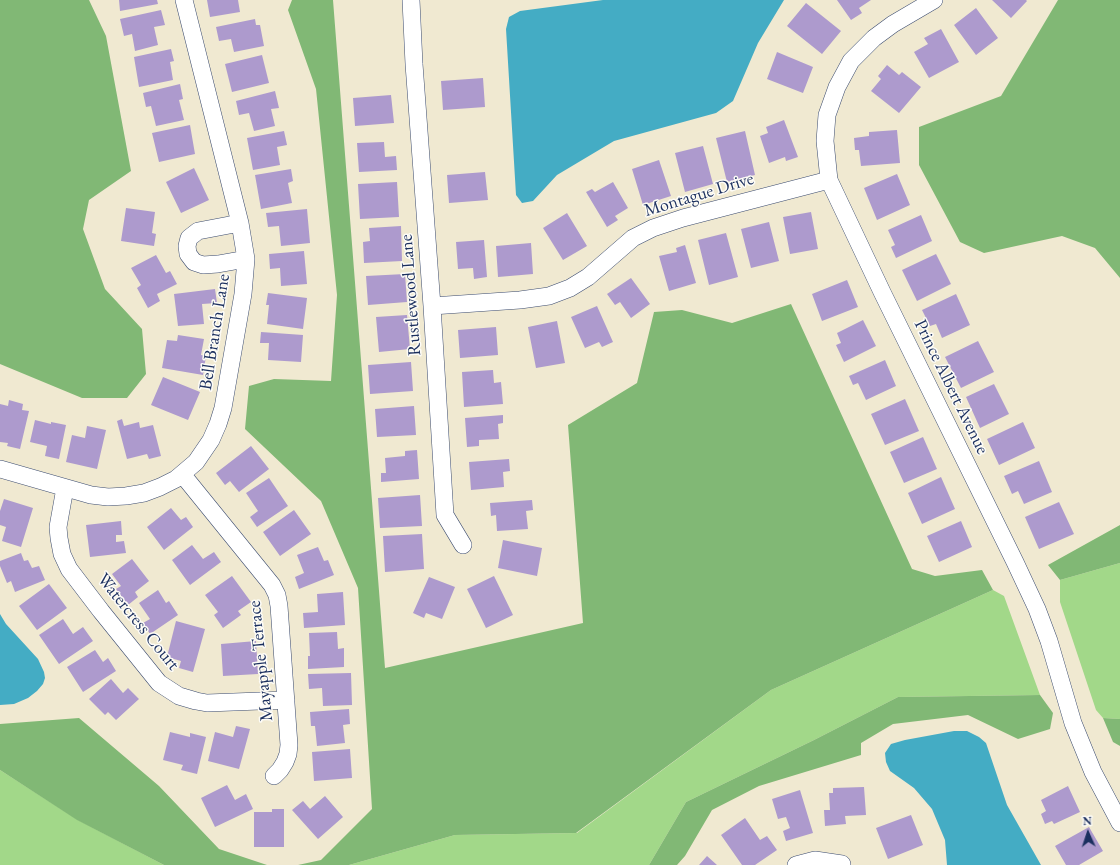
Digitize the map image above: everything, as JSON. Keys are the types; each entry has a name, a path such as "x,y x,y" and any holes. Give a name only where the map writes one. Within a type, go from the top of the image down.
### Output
{"street":[{"name":"Bell Branch Lane","path":"0,469 65,488 108,497 144,493 160,487 182,474 196,462 207,448 218,424 223,408 243,294 246,259 240,223 184,0"},
{"name":"Rustlewood Lane","path":"411,0 445,515 463,545"},
{"name":"Prince Albert Avenue","path":"934,0 874,38 851,61 837,87 827,115 825,141 829,180 1037,609 1050,641 1073,723 1093,772 1120,823"},
{"name":"Montague Drive","path":"432,306 520,300 549,296 570,288 588,277 632,238 653,228 683,218 829,180"},
{"path":"240,223 198,231 189,238 187,246 188,254 194,262 203,265 246,259"},
{"name":"Mayapple Terrace","path":"182,474 272,585 277,595 289,745 288,754 280,770 274,776"},
{"name":"Watercress Court","path":"65,488 58,527 58,538 62,554 69,569 160,683 179,696 207,703 286,700"},
{"path":"796,865 816,860 842,864"}],"green space":[{"path":"0,0 89,0 106,36 131,171 89,200 83,229 105,289 142,329 146,374 127,398 82,398 0,364"},
{"path":"292,0 333,0 385,668 583,623 568,425 637,383 654,312 682,310 732,323 791,304 912,569 935,576 982,570 993,590 771,690 576,833 455,835 349,865 298,865 321,860 372,809 358,588 321,501 245,429 249,386 274,379 331,381 337,295 316,89 288,10"},
{"path":"1058,0 1120,0 1120,278 1095,248 1062,236 984,253 960,242 919,165 919,127 1001,96"},
{"path":"1120,525 1120,563 1060,580 1048,565"},
{"path":"1120,563 1120,719 1103,718 1096,710 1060,602 1060,580"},
{"path":"993,590 1004,596 1040,695 898,697 814,740 686,802 649,865 349,865 455,835 577,833 771,690"},
{"path":"1040,695 1053,713 1050,729 1018,739 968,715 893,724 861,743 861,755 759,786 712,810 685,856 677,865 649,865 686,802 814,740 898,697"},
{"path":"79,718 159,786 219,849 267,865 164,865 77,820 0,770 0,724"},
{"path":"1103,718 1120,719 1120,746 1113,742"},
{"path":"0,770 78,820 164,865 0,865"}],"water":[{"path":"603,0 784,0 758,43 733,101 716,113 614,141 557,175 533,201 522,203 516,195 506,29 509,17 520,11"},
{"path":"0,614 6,624 38,659 45,678 43,684 37,691 28,698 14,704 0,705"},
{"path":"954,731 967,731 979,737 986,743 1007,805 1041,865 947,865 945,840 932,809 914,788 890,771 886,762 885,753 891,744"}],"building":[{"path":"119,0 157,0 158,4 120,11"},
{"path":"207,0 238,0 240,12 210,17"},
{"path":"837,0 871,0 859,8 862,13 851,20"},
{"path":"992,0 1026,0 1027,1 1011,18"},
{"path":"806,3 841,31 822,54 787,26"},
{"path":"976,8 998,38 976,55 954,25"},
{"path":"161,10 165,25 154,27 158,45 135,51 132,34 124,36 120,19"},
{"path":"255,19 256,25 260,25 264,46 234,52 231,39 219,41 216,27"},
{"path":"941,29 959,62 929,78 914,52 928,44 924,38"},
{"path":"171,49 174,61 170,62 173,80 139,87 134,57"},
{"path":"777,52 813,67 803,93 767,79"},
{"path":"262,55 269,83 232,92 225,64"},
{"path":"887,65 899,75 902,72 921,87 899,113 871,91 881,79 878,76"},
{"path":"483,78 485,107 443,110 441,81"},
{"path":"180,84 183,99 179,100 184,120 156,126 151,106 146,107 143,93"},
{"path":"275,91 279,108 271,109 275,126 254,131 249,113 239,115 236,101"},
{"path":"391,95 394,123 355,126 353,98"},
{"path":"784,120 798,157 786,161 785,157 769,163 760,136 768,133 766,127"},
{"path":"190,125 195,154 159,162 152,133"},
{"path":"897,130 900,163 861,166 859,150 855,150 854,138 869,136 869,132"},
{"path":"284,131 287,145 277,147 280,165 253,170 247,138"},
{"path":"745,131 755,175 727,182 716,138"},
{"path":"384,142 385,157 396,156 397,170 359,172 357,143"},
{"path":"703,146 713,184 685,192 675,153"},
{"path":"659,160 671,196 643,205 632,169"},
{"path":"194,168 209,200 181,213 166,182"},
{"path":"291,169 293,181 288,183 292,203 261,209 255,175"},
{"path":"485,172 488,200 449,203 447,175"},
{"path":"897,174 910,205 877,220 864,188"},
{"path":"397,182 399,217 360,219 358,184"},
{"path":"613,182 628,208 615,216 618,220 607,227 586,192 592,189 595,192"},
{"path":"126,208 155,212 152,233 156,234 154,246 121,241"},
{"path":"307,209 310,243 281,246 279,226 268,227 266,213"},
{"path":"811,212 818,249 790,254 783,217"},
{"path":"567,213 587,246 563,260 543,228"},
{"path":"921,215 932,241 896,258 891,247 895,245 888,230"},
{"path":"769,222 779,261 751,268 741,229"},
{"path":"401,226 402,261 364,263 363,242 370,241 369,228"},
{"path":"726,233 738,277 709,285 698,240"},
{"path":"484,240 487,277 474,279 473,268 458,269 456,242"},
{"path":"531,243 533,274 498,277 496,246"},
{"path":"685,245 696,283 669,291 659,256 677,252 676,248"},
{"path":"304,251 307,284 281,286 280,268 270,269 269,254"},
{"path":"936,254 951,284 917,301 902,270"},
{"path":"156,255 166,273 170,271 177,284 157,294 160,301 148,308 137,288 141,285 131,268"},
{"path":"405,274 407,302 368,305 366,276"},
{"path":"631,278 650,304 631,318 620,302 615,305 607,294"},
{"path":"847,280 858,307 822,321 812,294"},
{"path":"215,289 217,303 202,304 204,324 178,326 174,294"},
{"path":"268,293 307,298 303,329 267,324 269,305 266,305"},
{"path":"956,294 970,325 942,338 936,324 930,326 922,310"},
{"path":"597,306 613,342 602,347 599,342 585,348 571,317"},
{"path":"407,315 410,349 379,352 376,317"},
{"path":"863,320 876,346 844,362 836,345 841,343 837,333"},
{"path":"557,321 565,363 536,368 528,327"},
{"path":"496,327 498,355 460,358 458,330"},
{"path":"261,332 303,335 301,362 268,360 269,343 260,343"},
{"path":"178,335 204,339 201,355 206,356 203,375 162,368 167,340 177,341"},
{"path":"978,341 994,372 961,388 945,357"},
{"path":"885,360 896,386 866,400 858,383 853,385 849,376"},
{"path":"411,362 413,391 370,394 368,365"},
{"path":"493,370 494,383 501,382 503,404 464,407 462,372"},
{"path":"163,377 200,392 188,420 151,405"},
{"path":"994,384 1009,414 980,428 966,397"},
{"path":"905,399 919,431 885,445 871,414"},
{"path":"9,400 23,404 22,410 29,411 20,449 7,446 8,443 0,442 0,404 8,406"},
{"path":"414,406 416,435 377,437 375,409"},
{"path":"503,415 503,423 498,424 499,439 479,440 479,446 467,447 465,418"},
{"path":"122,419 124,426 139,422 140,428 153,425 161,456 149,459 147,454 127,459 117,421"},
{"path":"35,420 51,424 51,422 66,425 59,459 45,456 47,446 30,442"},
{"path":"1023,422 1035,448 999,465 987,439"},
{"path":"87,426 106,430 97,469 66,462 72,435 85,438"},
{"path":"923,437 937,469 904,483 890,452"},
{"path":"251,446 269,469 239,492 230,481 225,485 216,473"},
{"path":"417,450 419,479 381,482 381,473 386,473 385,458 405,456 405,451"},
{"path":"509,459 510,471 503,472 504,487 471,490 469,462"},
{"path":"1039,461 1052,492 1024,504 1018,491 1012,494 1004,476"},
{"path":"941,477 955,509 922,524 908,493"},
{"path":"269,478 288,506 257,527 250,517 258,511 246,493"},
{"path":"420,495 422,526 380,528 378,498"},
{"path":"4,499 33,508 21,547 2,541 6,527 0,525 0,511"},
{"path":"532,500 533,510 526,511 528,529 497,531 496,515 491,516 490,503"},
{"path":"1059,502 1074,534 1039,549 1025,517"},
{"path":"171,508 181,520 186,517 193,527 164,550 147,527"},
{"path":"294,510 311,534 280,556 263,532"},
{"path":"121,521 122,535 116,535 116,542 124,541 126,553 90,557 86,525"},
{"path":"961,521 972,547 939,562 927,536"},
{"path":"422,534 424,569 385,572 383,536"},
{"path":"503,540 542,548 537,576 498,568"},
{"path":"192,545 203,559 214,552 221,562 190,585 172,560"},
{"path":"318,547 324,561 328,560 334,575 299,589 295,577 304,573 297,555"},
{"path":"21,553 24,561 28,560 32,568 39,566 45,580 15,592 11,581 7,583 0,566 0,561"},
{"path":"132,559 149,581 135,592 138,597 128,605 116,589 121,586 112,574"},
{"path":"232,576 251,602 238,611 241,615 223,628 214,615 218,612 205,595"},
{"path":"494,576 513,615 486,628 467,589"},
{"path":"429,577 455,587 442,619 426,613 424,618 413,613"},
{"path":"49,584 67,608 37,630 19,606"},
{"path":"158,590 166,603 169,601 178,615 150,634 143,623 150,619 139,603"},
{"path":"343,592 345,625 304,628 303,613 318,612 317,594"},
{"path":"63,619 73,634 83,627 93,641 59,664 39,635"},
{"path":"176,621 205,629 193,672 179,668 181,661 167,657"},
{"path":"337,632 338,649 344,648 344,667 308,669 308,656 310,656 309,633"},
{"path":"256,641 258,674 223,676 221,644"},
{"path":"95,650 103,662 108,658 116,671 83,692 67,667"},
{"path":"351,673 352,705 323,706 322,688 309,689 308,674"},
{"path":"111,679 123,693 128,688 139,699 116,720 108,712 105,715 89,699"},
{"path":"349,709 350,724 343,725 345,743 317,746 315,726 311,726 310,712"},
{"path":"236,726 250,729 239,769 208,761 215,732 233,737"},
{"path":"170,732 190,737 190,733 206,737 197,774 181,770 183,765 163,760"},
{"path":"350,749 352,778 314,781 312,752"},
{"path":"227,785 235,800 246,794 253,809 215,827 201,798"},
{"path":"1068,786 1080,812 1054,824 1052,821 1045,824 1041,814 1046,811 1041,800"},
{"path":"864,787 866,815 845,816 846,824 825,826 824,810 830,810 829,793 833,793 833,788"},
{"path":"800,790 813,833 786,841 783,831 790,828 786,817 778,819 772,799"},
{"path":"325,796 343,817 318,839 292,810 303,801 310,809"},
{"path":"272,809 284,809 284,847 254,847 254,812 272,812"},
{"path":"911,815 923,845 888,859 876,828"},
{"path":"745,818 760,840 767,836 777,850 755,865 742,865 721,835"},
{"path":"1089,827 1103,851 1079,865 1066,865 1055,846"},
{"path":"707,856 717,865 699,865"}]}
